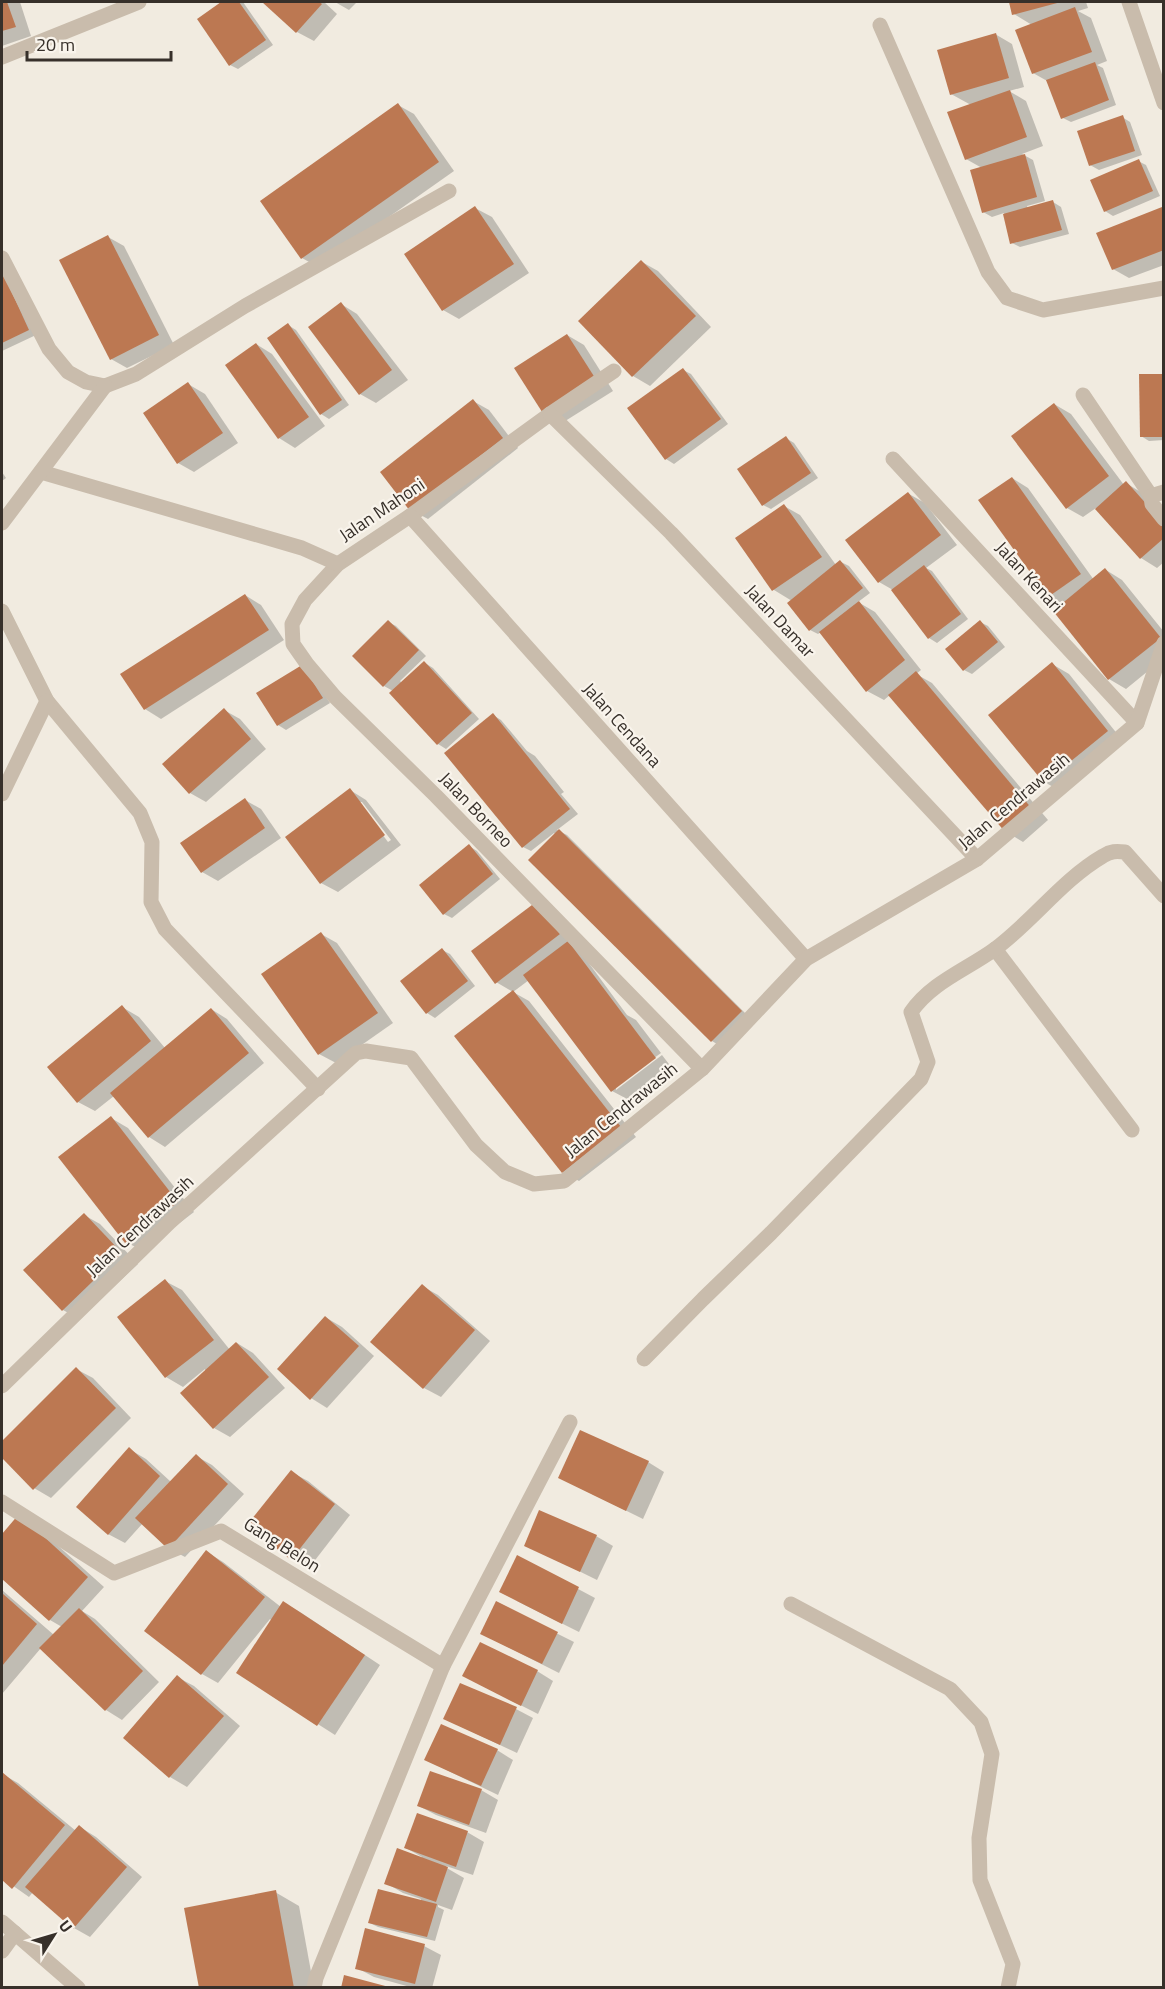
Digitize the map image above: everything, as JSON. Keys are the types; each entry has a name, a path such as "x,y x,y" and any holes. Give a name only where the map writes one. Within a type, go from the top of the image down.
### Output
{"street":[{"path":"2,57 139,2"},
{"path":"1129,2 1164,103"},
{"path":"880,24 988,272 1007,298 1044,310 1164,288"},
{"path":"2,523 105,386 144,370 245,306 449,191"},
{"path":"2,258 49,349 68,372 86,382 105,386"},
{"name":"Jalan Mahoni","path":"41,472 302,548 338,564 410,516 550,414 614,371"},
{"path":"1083,395 1157,494 1152,504 1164,519"},
{"name":"Jalan Damar","path":"550,414 671,533 977,860"},
{"name":"Jalan Kenari","path":"893,459 1137,723"},
{"name":"Jalan Cendana","path":"410,516 806,959"},
{"name":"Jalan Borneo","path":"338,564 305,600 292,624 293,644 307,664 335,697 436,796 702,1069"},
{"path":"2,611 47,701 140,813 152,842 151,902 165,929 318,1089"},
{"path":"1137,723 1164,643"},
{"path":"2,794 47,701"},
{"name":"Jalan Cendrawasih","path":"2,1386 170,1222 356,1053 366,1051 408,1056 413,1059 476,1145 505,1172 534,1184 564,1181 702,1069 806,959 977,860 1137,723"},
{"path":"644,1359 921,1079 928,1062 912,1012 931,989 995,949 1082,872 1113,851 1125,852 1163,894"},
{"path":"995,949 1132,1130"},
{"path":"314,1988 316,1978 443,1666 570,1422"},
{"name":"Gang Belon","path":"2,1502 114,1573 220,1531 443,1666"},
{"path":"791,1604 950,1689 981,1722 992,1754 980,1838 980,1880 1013,1964 1008,1988"},
{"path":"2,1922 78,1988"},
{"path":"2,1951 15,1933"}],"building":[{"path":"2,2 7,2 16,27 2,31"},
{"path":"221,2 239,2 266,40 229,66 197,19"},
{"path":"262,2 319,2 322,4 296,33"},
{"path":"1009,2 1061,2 1012,15"},
{"path":"1075,7 1092,52 1032,74 1015,30"},
{"path":"996,33 1009,78 950,95 937,50"},
{"path":"1095,62 1109,100 1061,119 1046,80"},
{"path":"1010,90 1027,137 965,160 947,112"},
{"path":"398,103 439,162 301,259 260,201"},
{"path":"1123,115 1135,151 1089,166 1077,131"},
{"path":"1025,154 1037,197 982,213 970,170"},
{"path":"1139,159 1153,191 1104,212 1090,180"},
{"path":"1053,200 1062,230 1010,244 1003,214"},
{"path":"475,206 514,264 442,311 404,254"},
{"path":"1162,207 1164,250 1112,270 1096,233"},
{"path":"108,235 159,335 110,360 59,260"},
{"path":"641,260 696,316 632,377 578,321"},
{"path":"2,271 29,330 2,343"},
{"path":"341,302 392,370 359,395 308,327"},
{"path":"288,323 342,400 320,415 267,338"},
{"path":"567,334 597,381 544,415 514,368"},
{"path":"256,343 309,417 278,439 225,365"},
{"path":"683,368 721,419 665,460 627,408"},
{"path":"1139,374 1164,374 1164,437 1140,437"},
{"path":"188,382 223,433 177,464 143,413"},
{"path":"473,399 503,438 410,511 380,472"},
{"path":"1054,403 1109,476 1066,509 1011,436"},
{"path":"786,436 811,473 762,506 737,469"},
{"path":"1012,477 1081,574 1048,597 978,500"},
{"path":"1126,481 1164,524 1164,538 1140,559 1095,509"},
{"path":"908,492 941,535 878,583 845,540"},
{"path":"784,504 822,557 772,591 735,538"},
{"path":"840,560 863,588 809,631 787,603"},
{"path":"924,565 961,614 928,639 891,590"},
{"path":"1105,568 1161,638 1108,680 1053,611"},
{"path":"245,594 269,630 144,710 120,674"},
{"path":"859,601 905,660 866,692 819,632"},
{"path":"388,620 419,650 383,687 352,656"},
{"path":"980,620 998,642 963,671 945,649"},
{"path":"424,661 472,713 437,745 389,693"},
{"path":"1052,662 1108,731 1044,783 988,715"},
{"path":"302,665 323,698 277,726 256,693"},
{"path":"916,671 1033,810 1006,833 888,695"},
{"path":"224,708 251,739 189,794 162,764"},
{"path":"493,713 570,809 522,848 444,753"},
{"path":"350,788 385,835 320,884 285,837"},
{"path":"245,798 265,828 201,873 180,843"},
{"path":"559,829 742,1011 711,1042 528,860"},
{"path":"469,844 493,874 443,915 419,885"},
{"path":"536,902 560,934 495,984 471,951"},
{"path":"321,932 378,1013 318,1055 261,974"},
{"path":"568,941 656,1058 611,1092 523,975"},
{"path":"442,948 468,981 426,1014 400,981"},
{"path":"513,990 621,1127 562,1173 454,1036"},
{"path":"122,1005 151,1041 77,1103 47,1067"},
{"path":"211,1008 249,1053 148,1138 110,1093"},
{"path":"111,1116 178,1202 125,1243 58,1157"},
{"path":"84,1213 122,1253 62,1311 23,1270"},
{"path":"165,1279 214,1340 165,1378 117,1317"},
{"path":"422,1284 475,1330 423,1389 370,1342"},
{"path":"325,1316 359,1346 310,1400 277,1369"},
{"path":"236,1342 269,1377 213,1429 180,1393"},
{"path":"76,1367 116,1408 33,1490 2,1458 2,1441"},
{"path":"580,1430 649,1461 626,1511 558,1478"},
{"path":"129,1447 160,1476 108,1535 76,1507"},
{"path":"196,1454 228,1484 168,1549 135,1518"},
{"path":"291,1470 335,1504 291,1560 247,1525"},
{"path":"539,1510 597,1535 580,1572 524,1546"},
{"path":"19,1514 88,1577 49,1621 2,1579 2,1534"},
{"path":"206,1550 265,1597 201,1675 144,1631"},
{"path":"517,1555 579,1587 562,1624 499,1592"},
{"path":"2,1593 37,1624 2,1666"},
{"path":"283,1601 365,1655 317,1726 236,1673"},
{"path":"496,1601 558,1632 542,1664 480,1634"},
{"path":"79,1608 143,1671 105,1711 39,1648"},
{"path":"480,1642 538,1670 521,1706 462,1676"},
{"path":"177,1675 224,1716 169,1778 123,1738"},
{"path":"460,1683 517,1707 500,1745 443,1719"},
{"path":"441,1724 498,1749 481,1786 424,1760"},
{"path":"430,1771 482,1789 469,1825 417,1806"},
{"path":"2,1772 65,1825 12,1889 2,1880"},
{"path":"417,1813 468,1831 456,1867 404,1848"},
{"path":"79,1825 127,1867 73,1929 25,1887"},
{"path":"397,1848 448,1867 436,1902 384,1884"},
{"path":"378,1889 437,1904 427,1937 368,1923"},
{"path":"276,1890 294,1988 199,1988 184,1908"},
{"path":"365,1928 425,1944 415,1984 355,1969"},
{"path":"344,1975 389,1987 389,1988 341,1988"}]}
